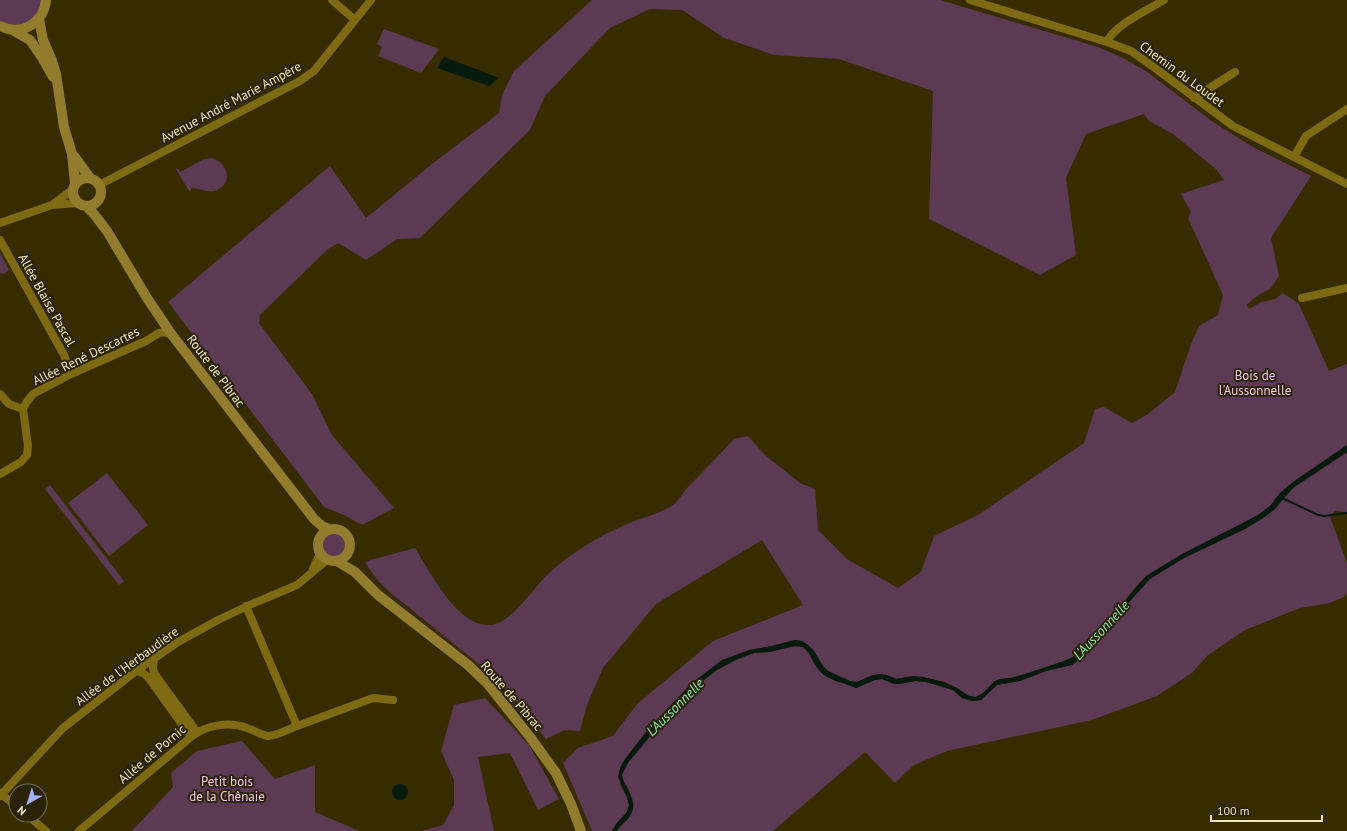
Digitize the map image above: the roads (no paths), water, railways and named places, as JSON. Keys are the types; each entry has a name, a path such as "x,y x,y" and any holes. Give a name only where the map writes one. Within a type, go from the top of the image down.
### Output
{"main road":[{"path":"12,30 26,28 38,19 44,11 46,1"},
{"path":"38,19 43,40 56,74 64,127 72,154 74,186 73,197 82,204 94,204 98,200 101,191 99,185 96,181 90,178 72,154"},
{"path":"0,26 12,30 30,40 56,80"},
{"path":"74,186 82,178 90,178"},
{"name":"Route de Pibrac","path":"98,200 107,231"},
{"name":"Route de Pibrac","path":"82,204 94,214 107,231 147,298 172,334 314,519 322,526 329,529"},
{"name":"Route de Pibrac","path":"314,519 318,532 318,540"},
{"path":"329,529 339,529 346,535 350,544 348,553 344,557 328,558 317,545 322,533 329,529"},
{"name":"Route de Pibrac","path":"348,553 350,563 355,572 378,595 468,665 487,683 522,726 556,773 569,799 581,831"},
{"name":"Route de Pibrac","path":"328,558 355,572"}],"street":[{"path":"332,0 355,20"},
{"name":"Avenue André Marie Ampère","path":"99,185 300,81 314,71 371,0"},
{"name":"Chemin du Loudet","path":"970,0 1107,42 1131,51 1233,126 1347,184"},
{"path":"1107,42 1116,28 1164,0"},
{"path":"1194,98 1235,72"},
{"path":"1294,157 1306,136 1313,130 1347,110"},
{"path":"52,205 74,186"},
{"path":"0,223 52,205 82,204"},
{"name":"Allée Blaise Pascal","path":"0,240 64,355 71,374"},
{"path":"1302,298 1347,288"},
{"name":"Allée René Descartes","path":"24,409 28,400 36,392 71,374 146,341 159,333 164,332 172,334"},
{"path":"0,394 9,404 24,409 28,446 27,455 21,462 0,474"},
{"name":"Allée de l'Herbaudière","path":"1,794 62,728 154,658 198,631 246,606 297,585 328,558"},
{"path":"246,606 297,726"},
{"path":"154,658 154,673 194,735"},
{"path":"136,671 144,673 148,677 194,735"},
{"name":"Allée de Pornic","path":"79,831 194,735 211,727 229,724 241,726 264,735 271,735 373,698 393,700"},
{"path":"36,823 46,831"}],"water":[{"path":"444,57 499,78 489,86 437,68"},
{"name":"L'Aussonnelle","path":"1347,445 1347,452 1293,488 1274,510 1262,519 1245,529 1184,558 1150,579 1120,612 1089,651 1072,665 1046,671 1020,681 997,685 981,700 973,701 962,698 953,690 926,682 915,681 894,684 882,679 875,680 856,688 831,679 822,673 803,647 795,646 769,652 754,653 736,660 717,670 699,684 671,711 628,763 622,775 632,799 633,809 630,816 617,831 612,831 627,812 629,805 618,777 620,768 625,759 650,727 693,682 722,660 749,650 795,640 802,641 814,651 823,666 828,671 850,681 857,682 873,675 880,674 896,679 913,676 923,677 944,682 969,696 976,697 983,693 995,681 1025,674 1077,655 1091,641 1146,576 1182,554 1258,515 1270,506 1280,493 1293,482"},
{"path":"400,784 406,786 408,792 406,798 400,800 394,798 392,792 394,786"}],"waterway":[{"path":"1282,498 1318,515 1324,516 1347,513"}],"park label":[{"name":"Bois de l'Aussonnelle","path":"1255,382"},
{"name":"Petit bois de la Chênaie","path":"227,788"}]}
